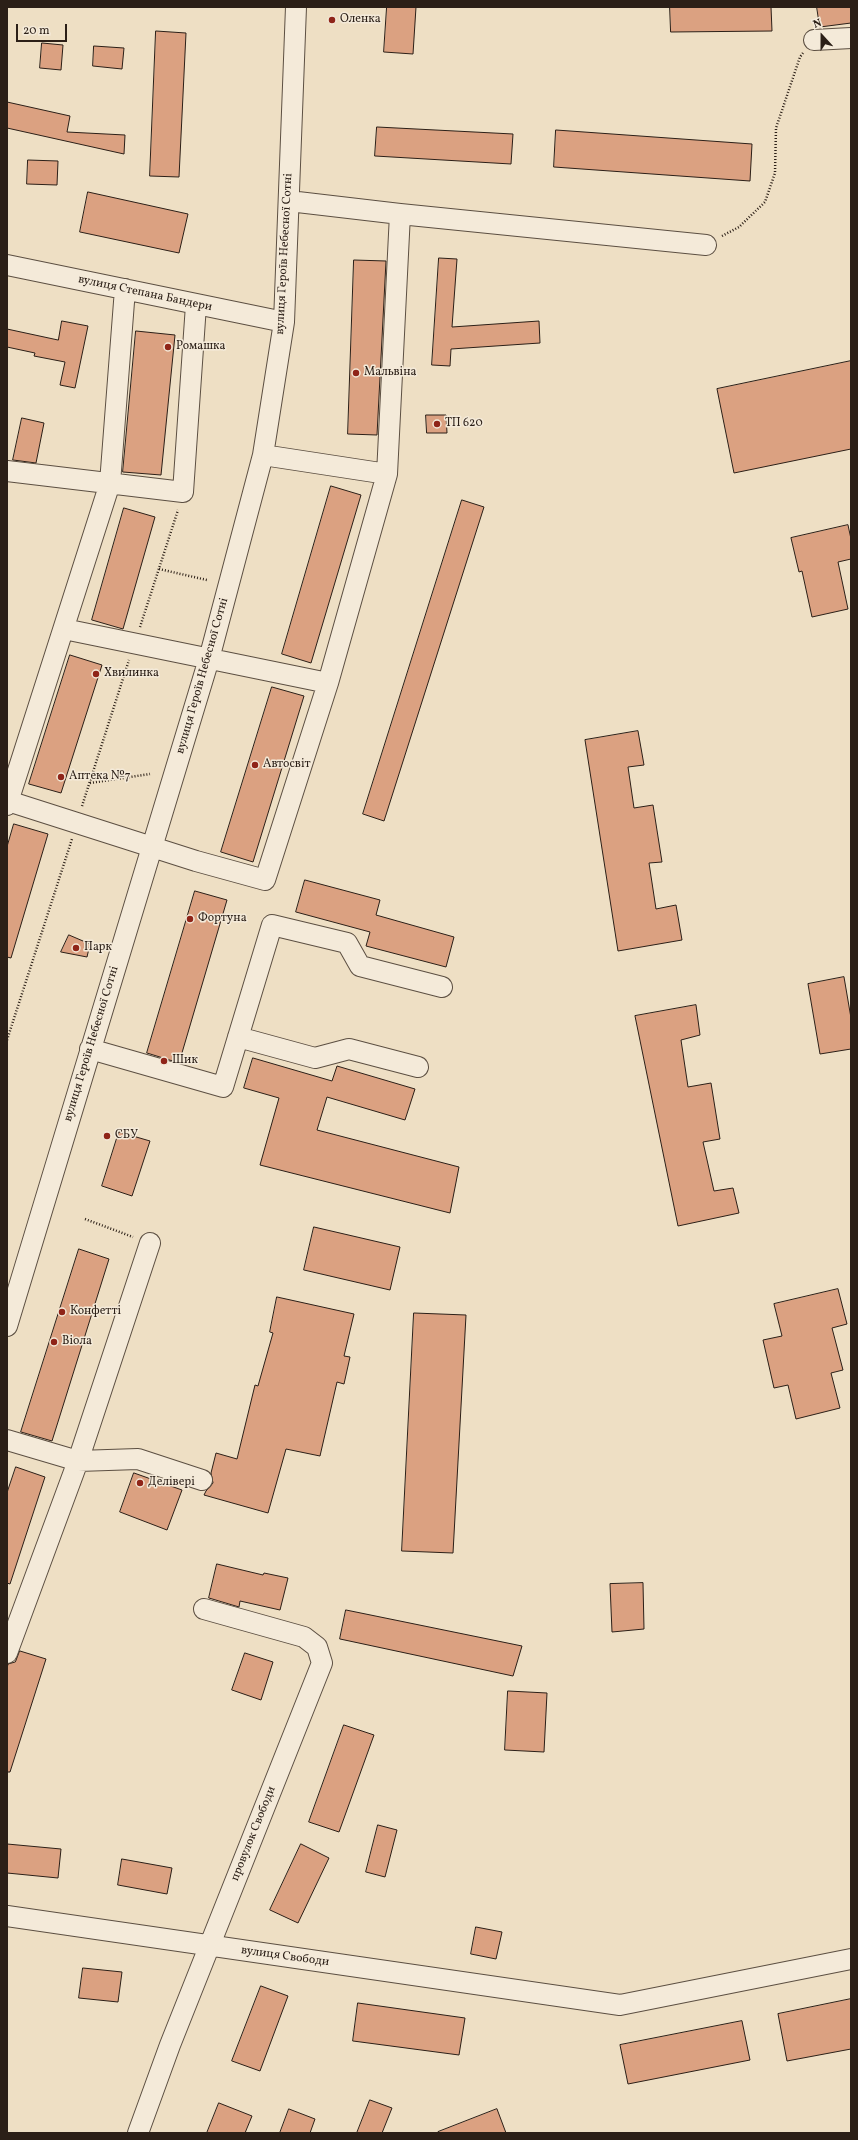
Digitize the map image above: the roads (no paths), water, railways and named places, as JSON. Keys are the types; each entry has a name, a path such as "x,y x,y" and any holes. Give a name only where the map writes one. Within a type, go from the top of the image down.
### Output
{"street":[{"name":"вулиця Героїв Небесної Сотні","path":"7,1326 11,1299 153,847 209,659 263,455 284,322 296,7"},
{"path":"814,40 851,38"},
{"path":"288,201 400,214 706,245"},
{"path":"125,289 110,483 8,803 265,880 328,683 387,474 400,214"},
{"name":"вулиця Степана Бандери","path":"7,265 284,322"},
{"path":"7,471 184,492 196,305"},
{"path":"263,455 387,474"},
{"path":"64,629 328,683"},
{"path":"90,1049 223,1087 272,925 347,943 360,966 442,987"},
{"path":"238,1037 315,1058 349,1049 418,1068"},
{"path":"7,1653 78,1461 150,1243"},
{"path":"7,1440 78,1461 138,1459 202,1480"},
{"name":"провулок Свободи","path":"138,2133 209,1947 322,1663 317,1647 304,1638 204,1609"},
{"name":"вулиця Свободи","path":"7,1916 209,1947 620,2005 851,1959"}],"place":[{"name":"Оленка","path":"332,20"},
{"name":"Ромашка","path":"168,347"},
{"name":"Мальвіна","path":"356,373"},
{"name":"ТП 620","path":"437,424"},
{"name":"Хвилинка","path":"96,674"},
{"name":"Автосвіт","path":"255,765"},
{"name":"Аптека №7","path":"61,777"},
{"name":"Фортуна","path":"190,919"},
{"name":"Парк","path":"76,948"},
{"name":"Шик","path":"164,1061"},
{"name":"СБУ","path":"107,1136"},
{"name":"Конфетті","path":"62,1312"},
{"name":"Віола","path":"54,1342"},
{"name":"Делівері","path":"140,1483"}]}
